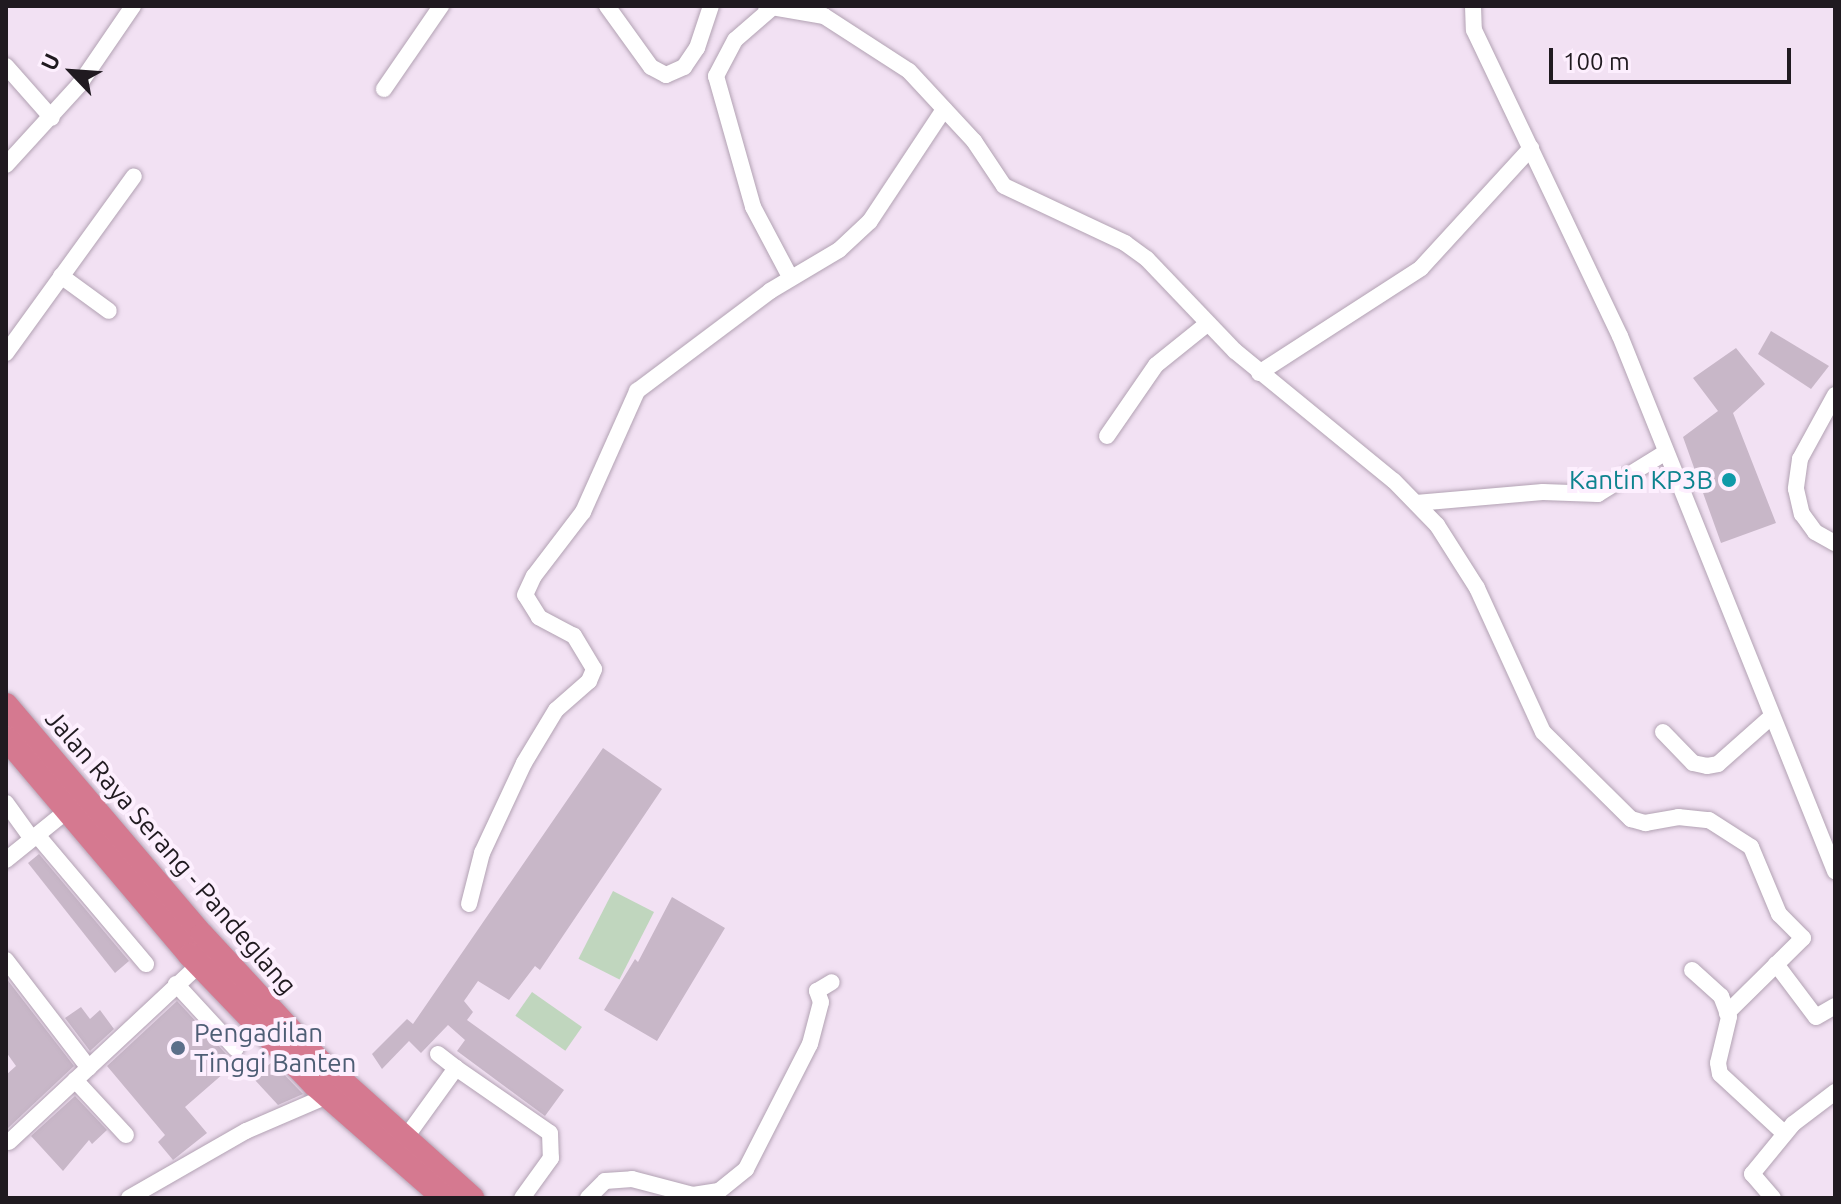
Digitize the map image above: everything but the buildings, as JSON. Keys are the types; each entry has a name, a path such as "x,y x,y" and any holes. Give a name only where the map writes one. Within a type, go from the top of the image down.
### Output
{"highway":[{"name":"Jalan Raya Serang - Pandeglang","path":"6,705 75,805"},
{"name":"Jalan Raya Serang - Pandeglang","path":"6,738 75,805 192,940 309,1064 327,1096 444,1198"},
{"name":"Jalan Raya Serang - Pandeglang","path":"192,940 199,965 309,1064 472,1198"}],"street":[{"path":"6,165 52,118 133,6"},
{"path":"384,89 441,6"},
{"path":"607,6 651,67 666,75 684,67 697,48 711,6"},
{"path":"766,6 824,16 864,39 909,71 944,109 1004,186 1125,243 1259,373 1416,503 1477,588 1543,732 1638,822 1678,817 1709,820 1751,847 1779,914 1803,938 1727,1013"},
{"path":"1473,6 1474,30 1620,336 1835,871"},
{"path":"773,7 735,40 716,76 753,207 790,277"},
{"path":"6,66 52,118"},
{"path":"469,904 482,853 524,763 556,710 589,681 594,669 574,636 528,608 528,584 583,512 637,391 790,277 839,250 870,221 944,109"},
{"path":"1259,373 1421,268 1531,148"},
{"path":"6,353 134,176"},
{"path":"61,276 109,311"},
{"path":"1107,436 1156,365 1207,324"},
{"path":"1835,395 1800,459 1796,489 1802,514 1815,532 1835,543"},
{"path":"1416,503 1543,492 1598,494 1666,452"},
{"path":"1663,732 1693,763 1707,766 1718,764 1772,716"},
{"path":"6,803 146,964"},
{"path":"6,860 75,805"},
{"path":"6,960 89,1068"},
{"path":"1776,964 1816,1017 1835,1006"},
{"path":"9,1142 199,965"},
{"path":"1692,970 1721,996 1727,1013 1718,1069 1784,1133"},
{"path":"588,1198 605,1181 632,1179 693,1195 719,1191 746,1169 810,1044 821,1002 817,991 832,982"},
{"path":"176,984 236,1049"},
{"path":"438,1054 550,1133 551,1158 522,1198"},
{"path":"404,1140 456,1068"},
{"path":"75,1080 126,1135"},
{"path":"1773,1198 1752,1174 1784,1133 1835,1092"},
{"path":"129,1198 246,1131 327,1096"}],"green space":[{"path":"613,891 654,912 619,980 578,959"},
{"path":"532,992 582,1027 565,1051 515,1016"}],"place":[{"name":"Kantin KP3B","path":"1729,480"},
{"name":"Pengadilan Tinggi Banten","path":"178,1048"}]}
